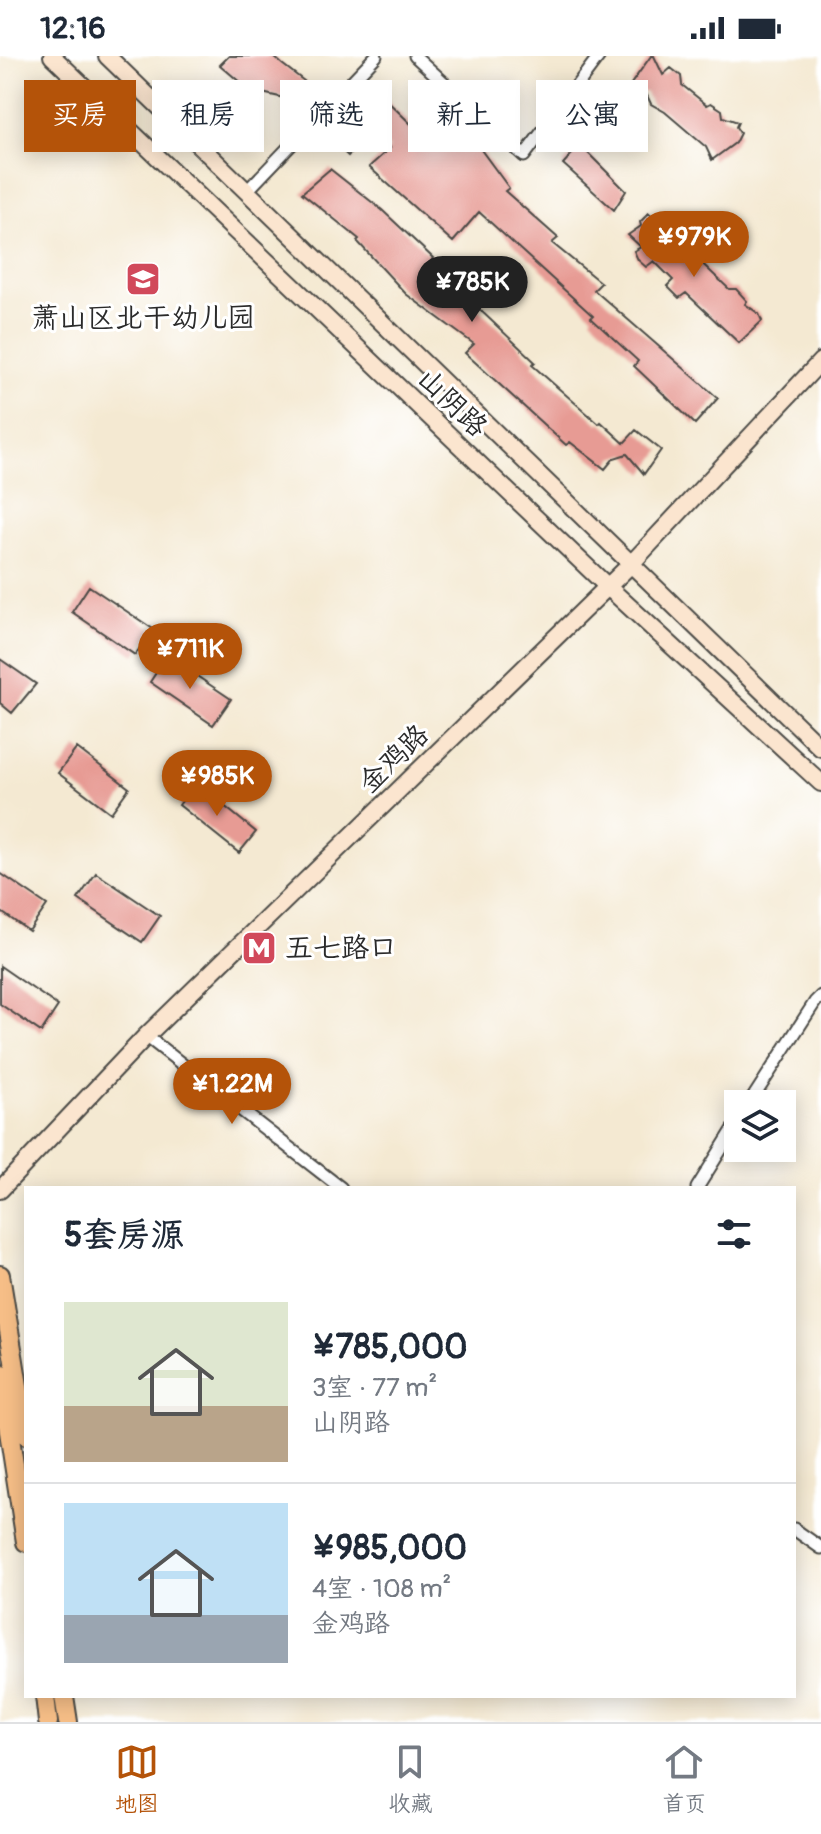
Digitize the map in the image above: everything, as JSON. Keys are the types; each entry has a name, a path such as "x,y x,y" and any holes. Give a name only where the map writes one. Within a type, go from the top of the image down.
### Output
{"main road":[{"name":"山阴路","path":"52,56 608,587 821,783"},
{"name":"山阴路","path":"107,56 821,748"},
{"name":"金鸡路","path":"0,1190 146,1036 631,564 821,361"},
{"path":"0,1275 24,1423"},
{"path":"0,1373 24,1529"},
{"path":"45,1698 48,1722"},
{"path":"64,1698 68,1722"}],"street":[{"path":"246,192 376,56"},
{"path":"415,56 524,156 599,56"},
{"path":"758,1090 821,996"},
{"path":"146,1036 338,1186"},
{"path":"698,1186 724,1145"},
{"path":"796,1530 821,1548"}],"building":[{"path":"229,56 273,56 303,80 280,80 280,97 264,93 264,80 237,80 220,65"},
{"path":"654,56 663,75 671,68 681,76 682,85 707,105 711,103 722,110 723,117 738,122 736,127 740,133 735,143 712,160 706,147 651,104 648,80 634,80"},
{"path":"392,106 408,121 408,152 483,152 509,188 505,191 558,238 552,243 601,283 594,290 718,398 695,424 634,366 638,361 591,318 593,316 479,212 453,242 369,167 386,152 392,152"},
{"path":"574,152 587,152 626,191 614,210 563,164"},
{"path":"330,169 382,210 433,258 431,261 484,301 478,308 535,362 532,365 599,424 601,422 624,443 636,430 661,450 644,474 627,454 614,458 605,469 570,442 566,445 465,353 474,344 406,294 357,241 359,239 302,193"},
{"path":"649,213 729,289 736,289 747,301 745,304 759,314 762,321 739,343 686,293 679,298 667,286 673,280 654,261 646,267 638,260 634,251 641,247 628,235 641,226 640,222"},
{"path":"89,586 153,629 135,655 72,612"},
{"path":"167,656 231,699 213,725 150,682"},
{"path":"0,659 36,684 12,713 0,703"},
{"path":"77,748 129,788 111,813 58,773"},
{"path":"196,783 256,832 239,853 179,805"},
{"path":"0,873 47,905 29,931 0,911"},
{"path":"96,873 160,916 142,942 78,899"},
{"path":"0,966 58,1006 41,1032 0,1004"}],"place":[{"name":"萧山区北干幼儿园","path":"143,279"},
{"name":"五七路口","path":"259,948"}]}
